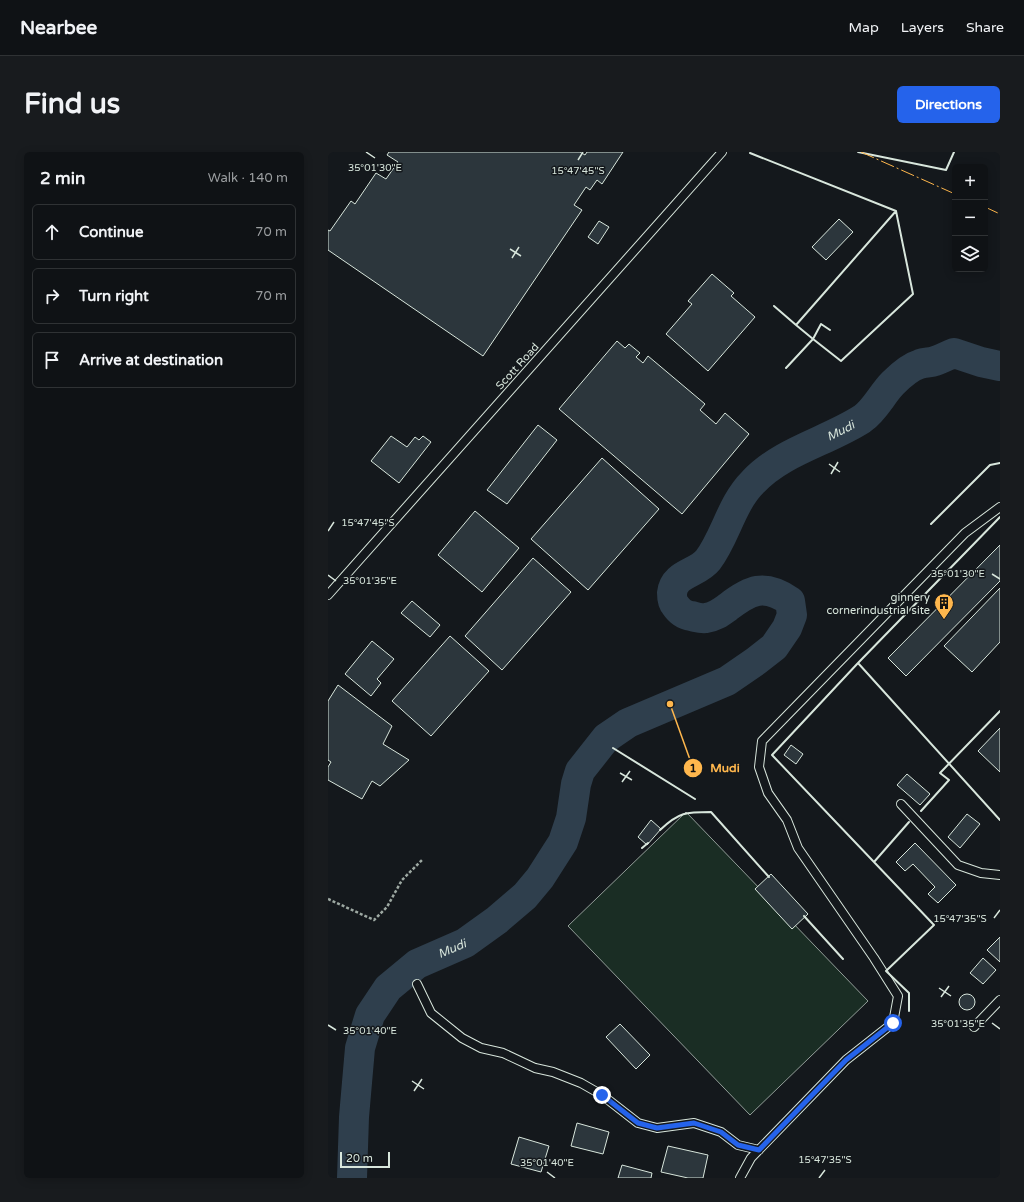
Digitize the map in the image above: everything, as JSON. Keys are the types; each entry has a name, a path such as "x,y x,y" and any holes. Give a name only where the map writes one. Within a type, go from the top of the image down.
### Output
{"lane":[{"name":"Scott Road","path":"328,595 722,152"},
{"path":"740,1178 751,1158 846,1060 893,1023 898,996 874,958 798,848 787,820 768,793 759,767 762,741 965,532 1000,507"},
{"path":"901,804 958,865 981,873 1000,875"},
{"path":"417,984 431,1013 462,1038 480,1048 503,1053 535,1068 553,1072 581,1083 602,1095 638,1123 657,1128 694,1123 721,1132 738,1145 759,1150"},
{"path":"974,1027 1000,1000"}],"path":[{"path":"328,899 374,920 387,907 402,880 423,859"}],"green space":[{"path":"686,812 868,1001 750,1115 568,926"}],"building":[{"path":"389,152 580,152 585,155 587,152 623,152 602,184 597,180 590,190 586,187 574,205 582,210 483,356 328,250 328,230 330,231 351,201 355,204 376,173 386,179 398,162 387,155"},
{"path":"839,219 853,232 826,260 812,247"},
{"path":"599,221 609,227 598,244 588,237"},
{"path":"712,274 734,293 731,296 755,317 708,371 666,334 692,304 688,301"},
{"path":"617,341 625,348 629,344 640,353 636,357 643,363 648,356 705,404 700,410 716,424 725,413 749,434 682,514 559,409"},
{"path":"538,425 557,440 507,504 487,490"},
{"path":"391,436 407,447 415,437 419,440 423,436 431,442 399,483 371,461"},
{"path":"602,458 659,509 588,590 531,539"},
{"path":"475,511 519,548 482,592 438,555"},
{"name":"ginnery cornerindustrial site","path":"1000,545 1000,581 906,676 888,658"},
{"path":"533,558 571,592 502,670 465,636"},
{"name":"ginnery cornerindustrial site","path":"1000,588 1000,642 972,672 944,646"},
{"path":"412,601 440,625 430,637 401,613"},
{"path":"450,636 489,671 431,736 392,701"},
{"path":"372,641 394,659 377,679 381,683 371,696 345,674"},
{"path":"338,685 392,726 383,744 409,760 380,786 372,781 362,799 328,780 328,767 331,762 328,760 328,701"},
{"path":"1000,728 1000,772 978,751"},
{"path":"791,745 803,754 796,764 784,755"},
{"path":"907,774 930,794 920,805 897,785"},
{"path":"967,814 980,824 960,848 948,837"},
{"path":"651,820 661,829 647,845 638,837"},
{"path":"915,843 956,885 938,903 928,894 935,887 913,864 905,871 896,862"},
{"path":"771,874 808,914 792,929 755,889"},
{"path":"1000,937 1000,962 987,950"},
{"path":"983,958 996,970 983,984 970,973"},
{"path":"967,994 974,999 975,1002 970,1009 967,1010 960,1005 959,1002 964,995"},
{"path":"620,1024 650,1055 636,1069 606,1037"},
{"path":"577,1123 609,1132 603,1154 571,1146"},
{"path":"519,1137 549,1146 541,1172 511,1164"},
{"path":"668,1146 708,1155 703,1178 688,1178 661,1172"},
{"path":"622,1165 652,1173 651,1178 618,1178"}],"waterway":[{"name":"Mudi","path":"352,1178 354,1117 360,1048 370,1015 388,988 417,964 465,943 497,920 525,896 540,878 563,842 571,818 576,784 580,771 606,738 628,723 727,681 774,647 787,628 792,615 790,601 781,595 772,592 758,591 750,593 743,596 718,614 712,617 704,618 684,614 678,609 673,601 672,593 677,581 681,577 703,565 708,560 720,541 734,510 745,491 765,471 777,462 862,419 871,411 893,383 905,372 916,365 938,360 954,353 981,362 1000,366"}],"wall":[{"path":"858,152 946,170 954,152"},
{"path":"750,153 896,211 913,294 841,361 813,339 821,324 830,330"},
{"path":"786,368 813,339 796,325 896,211"},
{"path":"774,306 796,325"},
{"path":"931,524 990,465 1000,463"},
{"path":"909,1011 909,993 886,971 934,925 772,755 858,663 1000,517"},
{"path":"858,663 1000,820"},
{"path":"921,811 949,780 940,773 1000,711"},
{"path":"613,748 695,799"},
{"path":"660,830 672,820 683,814 711,812 769,877"},
{"path":"874,862 909,822"},
{"path":"642,848 648,843"},
{"path":"804,916 843,959"}],"power":[{"path":"861,152 952,193"},
{"path":"988,208 1000,214"}],"place":[{"name":"ginnery cornerindustrial site","path":"944,620"},
{"name":"Mudi","path":"670,704"}],"route":[{"path":"602,1095 638,1123 657,1128 694,1123 721,1132 738,1145 759,1150 846,1060 893,1023"}]}
